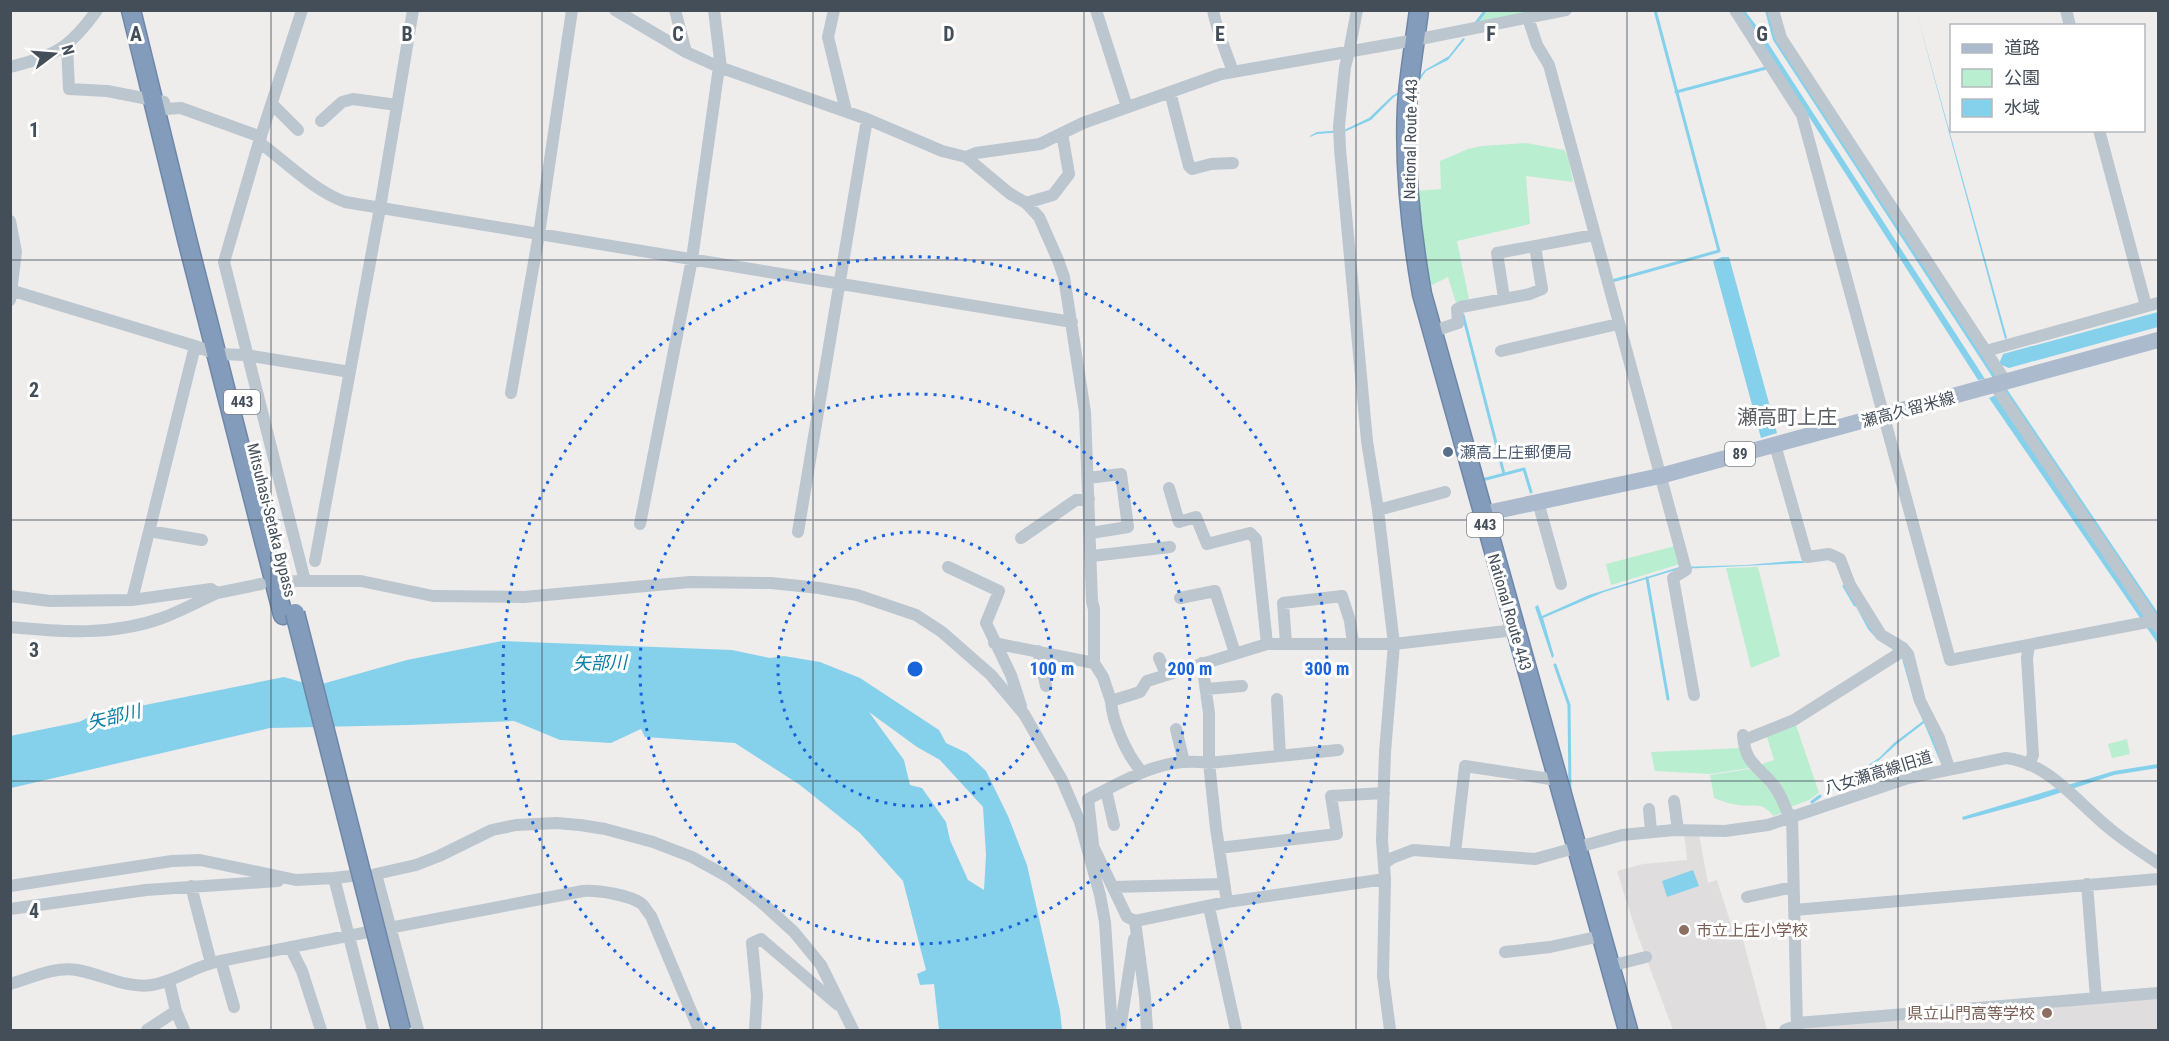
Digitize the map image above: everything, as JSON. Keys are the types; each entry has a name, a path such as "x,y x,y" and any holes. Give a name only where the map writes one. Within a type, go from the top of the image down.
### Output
{"highway":[{"name":"Mitsuhasi-Setaka Bypass","path":"131,10 161,104 231,354 289,614 388,1030"},
{"name":"Mitsuhasi-Setaka Bypass","path":"140,10 161,104"},
{"name":"National Route 443","path":"1419,10 1407,106 1407,154 1409,208 1422,294 1628,1030"},
{"name":"Mitsuhasi-Setaka Bypass","path":"289,614 401,1030"}],"main road":[{"name":"瀬高久留米線","path":"1482,514 1660,476 2000,386 2158,340"}],"street":[{"path":"10,67 35,61 61,50 86,27 97,10"},
{"path":"302,10 260,139 224,262 231,354 302,581 362,581 433,596 524,597 690,582 771,583 857,595 887,604 931,624 991,675 1024,714 1062,780 1090,846 1113,886 1127,917 1136,925 1147,1030"},
{"path":"315,561 380,208 413,10"},
{"path":"511,393 539,234 572,10"},
{"path":"615,10 686,52 720,67 846,111 942,151 966,158 1009,193 1026,203 1039,217 1059,260 1072,322 1085,412 1092,556 1094,663 1103,677 1112,712 1133,763 1142,772"},
{"path":"675,10 686,52"},
{"path":"640,524 692,259 720,67 714,10"},
{"path":"834,10 828,37 846,111"},
{"path":"1096,10 1127,107"},
{"path":"1213,10 1217,33 1233,72"},
{"path":"1356,10 1345,67 1340,148 1366,441 1378,510 1394,644 1382,840 1384,864 1383,976 1390,1030"},
{"path":"966,158 976,153 1040,144 1083,123 1233,72 1415,40 1566,10"},
{"path":"1735,10 1802,115 1950,660 2157,623 2000,386 1986,351 1781,38 1773,10"},
{"path":"1528,18 1537,45 1549,65 1686,570 1673,578 1694,695"},
{"path":"67,46 69,89 107,91 181,108 260,139 332,198 345,202 1072,322"},
{"path":"1170,92 1189,166 1192,169 1211,164 1233,163"},
{"path":"321,121 342,102 353,99 397,105"},
{"path":"272,104 298,130"},
{"path":"798,532 867,119"},
{"path":"1986,351 2152,305 2100,132"},
{"path":"1026,203 1053,195 1069,174 1062,133"},
{"path":"10,221 16,252 11,293 231,354 350,372"},
{"path":"1504,298 1497,254 1594,235"},
{"path":"1437,330 1458,323 1457,309 1461,307 1542,290 1535,246"},
{"path":"1502,351 1618,324"},
{"path":"132,600 195,345"},
{"path":"1775,445 1807,557 1829,554 1840,559 1850,585 1881,635 1903,648 1908,654 1920,701 1939,738 1949,768"},
{"path":"1088,478 1121,474 1128,527 1091,533"},
{"path":"1169,488 1179,522 1196,517 1207,544 1250,533 1256,539 1267,644"},
{"path":"1378,510 1445,492"},
{"path":"1021,538 1076,500 1089,499"},
{"path":"1538,502 1560,584"},
{"path":"149,531 202,540"},
{"path":"1092,556 1170,547"},
{"path":"948,567 999,591 986,623 1011,675 1024,714"},
{"path":"10,627 104,631 136,626 163,618 217,593 261,584"},
{"path":"10,596 50,601 132,600 212,589 217,593"},
{"path":"1180,598 1215,591 1235,653"},
{"path":"1286,643 1283,603 1342,596 1350,621 1353,643"},
{"path":"1111,701 1140,692 1147,681 1166,674 1267,644 1394,644 1515,630"},
{"path":"994,643 1094,663"},
{"path":"2029,646 2027,658 2033,755 2029,765"},
{"path":"1038,651 1046,686"},
{"path":"1797,1026 1790,816 1780,795 1747,758 1743,738 1794,720 1898,654"},
{"path":"1159,658 1166,674"},
{"path":"1202,663 1209,713 1209,763 1227,902"},
{"path":"1206,689 1242,686"},
{"path":"1277,699 1281,756"},
{"path":"1176,729 1184,762"},
{"path":"1112,1030 1105,922 1090,846 1088,799 1152,767 1184,762 1209,763 1338,750"},
{"name":"八女瀬高線旧道","path":"1384,864 1392,858 1413,850 1535,859 1622,835 1678,830 1745,829 1768,825 1908,778 2006,758 2019,760 2058,782 2110,829 2158,863"},
{"path":"1455,853 1465,766 1557,780"},
{"path":"1106,790 1114,825"},
{"path":"1219,848 1337,834 1331,796 1384,793"},
{"path":"1674,801 1678,830"},
{"path":"1649,809 1651,832"},
{"path":"10,909 146,890 376,874 416,865 492,830 516,825 556,823 580,825 653,842 692,857 730,878 761,902 808,948 825,973 853,1030"},
{"path":"10,886 171,861 201,860 296,880"},
{"path":"376,874 418,1030"},
{"path":"334,878 373,1030"},
{"path":"1136,925 1227,902 1384,879"},
{"path":"1794,910 2158,879"},
{"path":"1113,886 1224,884"},
{"path":"2087,884 2096,998"},
{"path":"191,886 216,962 234,1007"},
{"path":"1747,897 1793,887"},
{"path":"10,984 62,969 75,969 126,983 148,986 169,981 216,962 349,934 596,890 633,899 642,904 651,916 699,1030"},
{"path":"1209,907 1236,1030"},
{"path":"1120,1030 1136,925"},
{"path":"1505,952 1550,947 1601,936"},
{"path":"755,1030 757,996 753,943 761,939 842,1008"},
{"path":"290,947 302,971 321,1030"},
{"path":"1610,966 1646,957"},
{"path":"169,981 176,1011 184,1030"},
{"path":"1785,1030 1797,1026 2158,993"},
{"path":"147,1030 176,1011"}],"shaded area":[{"name":"市立上庄小学校","path":"1684,833 1699,834 1708,883 1717,880 1734,934 1741,932 1767,1030 1673,1030 1635,928 1617,871 1643,864 1687,860"},
{"name":"県立山門高等学校","path":"2158,996 2158,1030 1801,1030 1801,1024"}],"green space":[{"path":"1488,11 1529,11 1530,15 1478,23"},
{"path":"1526,143 1564,150 1568,157 1573,182 1526,176 1530,224 1457,241 1469,299 1456,303 1448,277 1430,286 1415,191 1441,189 1440,161 1468,149 1482,146"},
{"path":"1675,546 1680,564 1611,585 1606,564"},
{"path":"1758,567 1780,656 1751,668 1726,568"},
{"path":"1795,722 1819,793 1809,800 1790,807 1759,765 1774,760 1766,734"},
{"path":"2127,739 2130,754 2112,758 2108,744"},
{"path":"1742,748 1750,768 1710,774 1655,771 1651,752"},
{"path":"1750,769 1766,781 1784,812 1774,816 1762,806 1735,805 1714,798 1710,775"}],"water":[{"path":"1741,11 1745,11 1759,29 1985,379 1978,380"},
{"path":"1765,11 1770,11 1996,373 2158,613 2158,623 1993,378 1773,40"},
{"path":"1916,11 2007,338 2005,339"},
{"path":"1463,38 1465,39 1448,60 1426,71 1417,84 1394,97 1371,120 1344,132 1317,134 1310,137 1317,132 1344,130 1369,118 1392,96 1415,82 1425,70 1449,56"},
{"path":"1729,257 1773,418 1769,420 1771,426 1775,425 1777,433 1761,438 1713,261"},
{"path":"2158,312 2158,327 2009,368 1999,364 2003,354"},
{"path":"1996,395 2158,635 2158,644 1989,398"},
{"path":"1804,561 1804,563 1679,569 1604,592 1543,618 1554,656 1552,658 1535,607 1538,605 1542,616 1589,595 1679,567"},
{"path":"1854,603 1870,628 1901,653 1943,765 1924,723 1877,762 1829,793 1879,758 1894,743 1923,721 1913,698 1901,655 1877,639 1868,629"},
{"name":"矢部川","path":"502,641 732,650 770,658 784,656 820,662 860,678 939,730 946,743 967,753 986,771 1008,816 1027,865 1060,1011 1062,1030 939,1030 934,984 920,985 917,974 926,970 903,881 860,833 800,785 735,743 645,737 641,729 611,743 560,740 514,721 270,728 11,788 10,736 79,722 108,708 135,707 284,677 315,686 407,660","holes":["869,712 917,747 940,760 983,807 986,855 984,890 968,880 950,840 946,822 922,788 910,785 904,760"]},
{"path":"2158,764 2158,768 2114,775 2038,800 1963,820 1962,817 2114,771"},
{"path":"1693,870 1699,886 1667,897 1662,881"}],"waterway":[{"path":"1476,23 1486,10"},
{"path":"1612,281 1719,251 1655,10"},
{"path":"1676,92 1766,68"},
{"path":"1463,315 1504,474"},
{"path":"1482,480 1524,469 1531,492"},
{"path":"1647,578 1668,699"},
{"path":"1844,586 1855,605"},
{"path":"1555,665 1569,705 1570,792"},
{"path":"1812,802 1820,796"}],"tunnel":[{"path":"268,583 299,581"}],"place":[{"name":"瀬高上庄郵便局","path":"1448,452"},
{"name":"市立上庄小学校","path":"1684,930"},
{"name":"県立山門高等学校","path":"2047,1013"}],"district":[{"name":"瀬高町上庄","path":"1787,417"}]}
